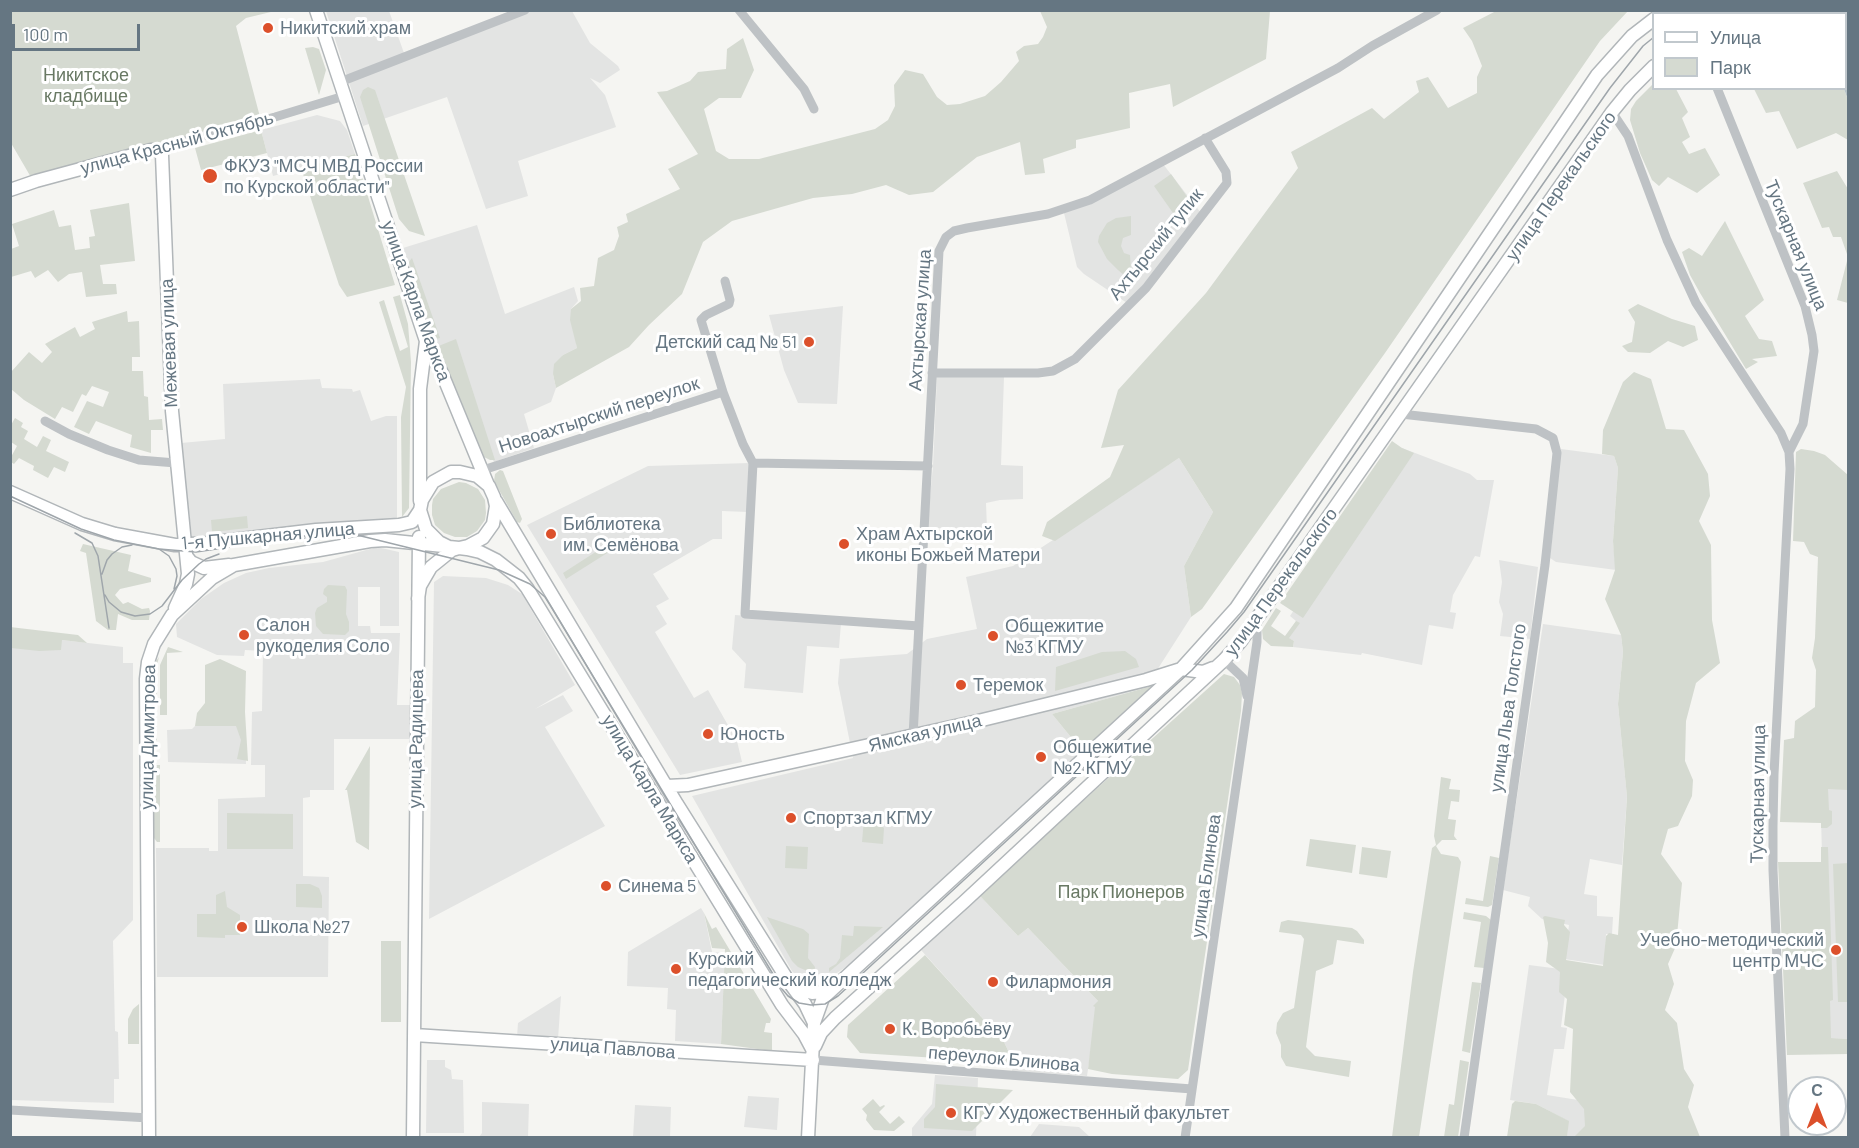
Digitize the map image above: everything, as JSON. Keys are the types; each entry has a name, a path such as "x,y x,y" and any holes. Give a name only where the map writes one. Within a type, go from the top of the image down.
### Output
{"main road":[{"name":"улица Карла Маркса","path":"316,10 426,341 441,371 491,492 518,541 667,786 809,1011 814,1023"},
{"name":"улица Перекальского","path":"814,1023 819,1005 832,988 1181,669 1236,608 1597,75 1632,36 1652,20"},
{"name":"улица Перекальского","path":"813,1060 815,1046 821,1033 842,1012 966,901 1224,660 1257,620 1612,112 1652,67"},
{"name":"улица Красный Октябрь","path":"10,190 151,150"},
{"name":"Межевая улица","path":"151,150 158,150 163,157 168,345 176,463 188,574 172,615"},
{"name":"улица Радищева","path":"413,1137 420,389 426,341"},
{"path":"418,599 420,586 431,567 444,556 475,543 489,532 496,516 491,492 484,480 470,473 460,472 445,474 432,482 427,489 420,510 422,521 431,536 449,546 459,548"},
{"name":"1-я Пушкарная улица","path":"10,492 82,524 186,551 316,530 406,524 415,519 420,510"},
{"path":"316,530 324,532 327,537 326,545 320,550"},
{"name":"улица Димитрова","path":"149,1137 146,679 148,662 154,644 172,615 212,578 234,565 370,541 385,540 459,548"},
{"name":"улица Карла Маркса","path":"459,548 480,552 496,560 519,578 531,594 782,1005 810,1044 813,1060"},
{"path":"186,551 191,562 204,568 234,565"},
{"path":"1181,669 1203,672 1224,660"},
{"name":"Ямская улица","path":"667,786 688,785 913,736 1135,683 1181,669"},
{"path":"789,982 797,988 812,993 832,988"},
{"path":"782,1005 793,1015 814,1023 829,1020 842,1012"},
{"path":"808,1137 814,1023"},
{"name":"улица Павлова","path":"414,1035 813,1060"}],"street":[{"path":"340,82 525,10"},
{"path":"740,10 804,89 814,109"},
{"name":"Ахтырская улица","path":"913,736 939,250 946,237 954,231 1066,209 1090,200 1338,68 1437,10"},
{"name":"Тускарная улица","path":"1718,90 1805,306 1812,335 1814,351 1803,424 1789,452"},
{"name":"улица Красный Октябрь","path":"151,150 344,96"},
{"name":"Тускарная улица","path":"1612,112 1628,136 1678,266 1696,303 1780,433 1789,452 1773,826 1785,1137"},
{"name":"Ахтырский тупик","path":"932,373 1038,373 1053,371 1075,359 1146,288 1227,183 1226,172 1205,138"},
{"name":"Новоахтырский переулок","path":"483,470 723,392 701,320 706,315 729,304 725,281"},
{"path":"723,392 743,444 753,463 745,614 919,626"},
{"name":"улица Льва Толстого","path":"1401,414 1536,429 1553,438 1557,453 1543,576 1464,1137"},
{"path":"45,421 69,434 139,460 176,463"},
{"path":"753,463 928,466"},
{"name":"улица Блинова","path":"1185,1137 1257,642 1257,620"},
{"path":"1224,660 1243,678 1248,701"},
{"name":"переулок Блинова","path":"813,1060 1192,1089"},
{"path":"10,1110 149,1118"}],"shaded area":[{"path":"326,11 389,11 404,53 519,11 572,11 590,43 620,70 600,83 590,78 605,95 616,127 518,161 528,196 486,209 447,97 363,126"},
{"path":"1848,11 1848,100 1844,90 1847,90 1847,12 1810,12"},
{"path":"317,115 340,121 347,130 355,154 273,176 261,130"},
{"path":"1163,164 1201,213 1127,303 1077,267 1064,213"},
{"path":"477,225 505,314 574,287 578,301 571,309 577,348 563,355 553,374 556,388 551,402 524,414 534,448 494,462 436,347 403,248"},
{"name":"Детский сад № 51","path":"843,306 837,404 798,403 784,370 769,315"},
{"path":"937,376 1004,377 1001,465 1023,466 1023,499 986,503 987,529 927,528 933,466"},
{"path":"320,379 322,388 352,389 353,392 360,390 371,421 386,416 397,416 397,523 192,538 181,443 225,439 223,384"},
{"path":"1402,448 1470,474 1477,480 1494,480 1480,557 1475,556 1453,595 1450,612 1456,613 1453,629 1429,625 1422,665 1362,653 1361,655 1293,647 1294,641 1286,637 1296,621 1290,616"},
{"path":"1561,449 1614,456 1618,468 1613,541 1616,570 1556,562 1550,558"},
{"path":"1179,458 1213,512 1184,566 1191,617 1159,667 1152,686 1052,714 1083,752 853,962 831,977 812,980 798,977 792,971 692,796 853,758 838,683 840,659 907,654 927,639 977,629 966,577 1013,566"},
{"path":"750,463 748,512 722,511 722,539 713,539 653,574 669,599 656,606 667,624 655,632 694,698 708,690 737,741 742,762 680,775 527,525 648,466"},
{"path":"377,547 399,552 399,626 380,626 380,587 358,587 358,626 370,626 371,633 400,633 397,705 411,705 411,739 334,739 334,790 310,790 310,797 303,798 303,876 329,877 328,977 157,977 156,848 209,848 209,851 218,851 218,799 265,797 265,765 251,765 252,712 262,711 263,651 245,650 244,656 217,655 177,637 176,624 201,599 224,583 246,573 323,562"},
{"path":"1499,560 1538,567 1530,639 1500,636 1503,614 1499,602 1502,582"},
{"path":"443,576 486,578 508,585 522,594 575,685 535,709 563,695 573,711 545,727 605,826 429,919 434,582"},
{"path":"735,615 841,623 839,648 807,646 803,693 744,688 746,664 732,649"},
{"path":"1543,624 1621,635 1623,652 1618,704 1627,797 1622,865 1590,859 1584,894 1597,896 1597,916 1613,917 1612,934 1606,934 1605,965 1564,959 1569,925 1542,919 1528,906 1530,897 1503,890"},
{"path":"10,634 123,647 123,663 133,663 133,920 113,941 115,1031 118,1032 119,1079 114,1079 114,1103 11,1100"},
{"path":"195,726 245,726 246,764 168,762 167,730 192,729"},
{"name":"Учебно-методический центр МЧС","path":"1820,781 1848,783 1848,1039 1827,1038"},
{"path":"980,896 1018,936 1028,928 1098,1001 1087,1076 1012,1071 1014,1063 1004,1042 921,950"},
{"name":"Курский педагогический колледж","path":"701,908 712,952 725,953 721,1044 675,1041 676,1010 667,1009 668,988 627,986 628,952"},
{"path":"1529,965 1568,970 1561,1027 1567,1028 1564,1049 1554,1049 1547,1095 1578,1100 1586,1110 1585,1131 1579,1137 1567,1136 1568,1121 1536,1104 1510,1100"},
{"path":"561,996 558,1039 517,1037 518,1023"},
{"path":"427,1060 445,1060 445,1067 451,1070 452,1079 463,1080 464,1133 426,1133"},
{"name":"КГУ Художественный факультет","path":"935,1075 978,1078 976,1137 912,1138 912,1128 932,1104"},
{"path":"748,1096 779,1098 777,1130 744,1127"},
{"path":"482,1102 529,1104 528,1137 479,1137 482,1133"},
{"path":"635,1105 671,1107 670,1137 633,1137"},
{"path":"1039,1124 1079,1127 1090,1137 1030,1137"}],"green space":[{"path":"1498,10 1628,11 1600,41 1385,353 1202,609 1191,617 1184,566 1213,512 1179,458 1055,541 1042,536 1047,522 1110,477 1124,445 1101,448 1118,390 1206,293 1298,168 1291,152 1372,108 1384,119 1419,92 1416,81 1428,77 1448,108 1477,93 1477,77 1482,66 1472,41 1463,28"},
{"name":"Никитское кладбище","path":"11,11 275,11 246,18 236,26 260,117 32,179 11,143"},
{"path":"1040,11 1270,11 1266,59 1173,107 1170,84 1129,93 1130,128 1076,140 1076,148 1043,159 1045,173 1025,175 1020,142 977,157 933,192 909,195 886,185 852,194 813,198 732,221 703,242 682,294 629,347 556,388 553,374 554,364 563,355 577,348 570,320 571,309 581,301 580,288 594,286 598,258 614,250 619,236 617,227 628,222 626,214 680,189 668,169 698,154 657,92 667,91 690,81 698,72 726,69 727,49 743,38 754,70 741,98 719,98 704,109 716,151 729,159 759,159 875,129 888,120 895,106 894,85 905,70 923,74 937,97 947,105 960,104 985,96 1019,61 1016,52 1024,46 1038,44 1043,37 1047,27"},
{"path":"305,48 319,49 326,70 319,95"},
{"path":"1652,85 1652,90 1677,90 1688,112 1682,118 1690,137 1682,142 1689,154 1705,148 1720,175 1697,193 1668,177 1659,186 1652,180 1640,153 1630,120 1631,109"},
{"path":"368,87 375,90 425,236 409,231 399,219 360,97 363,90"},
{"path":"1754,90 1844,90 1848,100 1848,140 1836,133 1797,149 1779,111 1766,113"},
{"path":"261,130 267,153 201,170 195,148"},
{"path":"355,154 395,285 347,297 339,285 301,168"},
{"path":"1837,171 1848,189 1848,257 1841,237 1833,237 1829,227 1822,228 1803,183"},
{"path":"1171,174 1195,208 1178,220 1154,186"},
{"path":"129,203 135,261 100,265 103,284 116,284 117,294 86,297 82,272 69,274 58,282 48,270 35,278 31,271 11,277 11,249 19,246 12,224 54,210 59,227 71,225 75,250 90,248 89,237 95,236 90,210"},
{"path":"1131,216 1131,235 1123,238 1121,246 1124,253 1130,255 1131,270 1136,271 1133,277 1125,276 1107,259 1098,242 1107,223 1116,218"},
{"path":"1725,221 1764,300 1745,316 1759,339 1772,341 1777,356 1752,359 1758,362 1746,369 1690,275 1682,252 1689,248 1702,256"},
{"path":"1848,257 1848,303 1837,300"},
{"path":"412,258 440,338 436,339 433,336 409,262"},
{"path":"400,295 408,324 411,362 409,508 402,517 401,417 406,387 379,302 384,300 400,351 408,347 393,297"},
{"path":"1638,304 1695,326 1698,340 1683,347 1668,341 1650,353 1628,352 1622,346 1632,342 1635,322 1628,310"},
{"path":"127,311 128,322 139,321 140,357 132,357 132,371 143,371 144,396 148,397 149,420 162,419 163,430 151,430 151,453 130,447 132,435 96,421 89,434 74,427 87,401 103,407 109,392 92,386 86,396 82,394 73,412 62,407 55,419 11,389 11,372 29,352 42,363 52,352 45,344 75,327 80,337 95,329 92,322"},
{"path":"456,339 495,460 484,457 447,377 436,347"},
{"path":"1634,372 1651,379 1666,429 1684,430 1708,474 1710,496 1699,521 1711,545 1712,620 1720,663 1696,683 1686,721 1685,761 1693,780 1692,796 1678,826 1668,829 1661,854 1682,883 1676,946 1668,964 1674,984 1665,1010 1677,1023 1684,1069 1694,1085 1688,1107 1700,1137 1574,1137 1585,1126 1584,1109 1570,1092 1573,1029 1564,1025 1567,999 1559,992 1560,972 1546,962 1548,943 1543,917 1545,916 1565,920 1564,925 1570,932 1566,960 1603,966 1606,936 1609,933 1618,935 1627,797 1618,704 1623,652 1621,635 1605,599 1615,570 1613,541 1618,468 1614,456 1602,454 1603,430 1623,382"},
{"path":"15,418 23,423 21,427 28,431 24,439 37,447 43,436 51,440 46,451 69,462 65,472 54,467 48,478 33,470 34,466 19,458 14,464 11,462 17,446 11,442 11,425"},
{"path":"1392,441 1414,453 1303,618 1280,603"},
{"path":"1801,449 1825,455 1848,475 1848,790 1828,789 1832,824 1827,828 1821,828 1821,823 1780,822 1784,740 1794,738 1795,721 1815,707 1816,670 1812,658 1815,638 1818,557 1810,554 1804,542 1793,541 1796,452"},
{"path":"500,470 503,471 522,519 520,523 517,522 494,481 495,474"},
{"path":"459,482 478,489 485,500 485,520 477,531 467,537 455,537 444,533 435,525 432,515 433,499 441,489"},
{"path":"247,516 248,528 212,532 211,520"},
{"path":"83,544 131,555 128,571 151,578 151,582 120,589 115,595 123,604 128,602 142,609 149,608 149,620 132,620 118,614 116,630 108,630 96,621 86,553 80,551"},
{"path":"608,544 612,550 566,579 563,573"},
{"path":"328,585 345,586 347,590 346,614 349,631 345,635 323,634 316,626 315,613 317,608 327,602 327,597 323,594"},
{"path":"1276,608 1281,611 1271,626 1285,636 1296,621 1300,623 1289,638 1294,641 1293,647 1271,646 1263,639 1262,630"},
{"path":"10,627 78,635 87,643 62,640 61,650 39,651 11,648"},
{"path":"168,647 183,652 167,653 167,715 160,715 160,665"},
{"path":"1125,651 1136,659 1139,667 1055,691 1056,667 1102,652"},
{"path":"159,657 157,665 157,756 153,751 153,674 154,664"},
{"path":"220,659 246,671 245,712 248,761 237,759 241,740 236,726 195,726 197,713 205,703 205,665"},
{"name":"Парк Пионеров","path":"1224,674 1234,677 1240,685 1241,711 1188,1070 1178,1079 1112,1074 1088,1069 1095,1007 1093,1006 1098,1001 1028,928 1018,936 980,896"},
{"path":"1152,686 1083,752 1052,714"},
{"path":"370,746 369,850 356,842 347,790 345,790"},
{"path":"153,765 160,765 160,842 154,838"},
{"path":"1441,777 1451,779 1449,789 1460,790 1459,802 1451,801 1448,819 1456,820 1454,836 1457,840 1442,840 1436,846 1441,854 1458,857 1461,862 1419,1137 1392,1137 1413,972 1432,848 1436,845 1434,836"},
{"path":"227,813 293,814 293,849 227,849"},
{"path":"864,819 874,820 884,828 883,844 862,842"},
{"path":"1310,839 1356,845 1352,873 1306,866"},
{"path":"786,846 808,847 807,869 785,868"},
{"path":"1362,847 1391,851 1387,878 1359,874"},
{"path":"1821,847 1828,847 1833,1000 1830,1001 1831,1038 1848,1039 1848,1054 1787,1055 1778,862 1821,862"},
{"path":"1490,856 1499,858 1492,905 1488,907 1465,904 1466,898 1483,901"},
{"path":"1848,863 1848,1002 1838,1002 1833,864"},
{"path":"296,884 310,884 319,888 322,908 296,907"},
{"path":"225,891 227,907 240,915 240,935 225,935 225,938 197,937 197,914 216,914 216,895"},
{"path":"1464,912 1486,916 1491,920 1484,968 1474,967 1481,922 1463,919"},
{"path":"704,913 712,929 716,927 771,1019 770,1023 766,1023 764,1032 772,1033 772,1051 721,1044 725,949 712,948"},
{"path":"767,917 803,929 809,934 808,958 815,967 814,974 798,967 792,961"},
{"path":"1288,920 1352,928 1364,940 1364,944 1337,940 1333,964 1316,971 1306,1047 1315,1056 1351,1061 1349,1077 1286,1066 1281,1057 1281,1045 1276,1033 1277,1023 1283,1013 1294,1008 1304,939 1301,935 1279,932 1281,922"},
{"path":"854,926 883,927 829,972 829,968 840,958 842,935 853,936"},
{"path":"381,941 401,941 401,1022 381,1022"},
{"path":"925,955 1004,1042 1014,1063 860,1053 847,1037 848,1025"},
{"path":"1472,982 1481,983 1470,1053 1462,1051"},
{"path":"139,1004 139,1044 128,1044 128,1019 133,1009"},
{"path":"1460,1060 1469,1062 1458,1137 1444,1137 1449,1104 1454,1105"},
{"name":"КГУ Художественный факультет","path":"936,1084 1013,1090 972,1131 924,1128 924,1119 935,1107"},
{"path":"873,1099 880,1107 885,1106 879,1112 890,1124 899,1116 905,1122 894,1131 874,1130 866,1120 867,1115 862,1109"},
{"path":"1515,1101 1536,1104 1569,1121 1567,1137 1507,1137 1512,1104"}],"tram line":[{"path":"1702,12 1706,10"},
{"path":"10,496 81,529 114,540 159,549 196,552 325,533 353,534 499,570 530,584 545,597 550,605 782,989 799,1003 825,1004 838,996 1192,670 1227,632 1244,612 1610,88 1643,46 1652,39"},
{"path":"75,533 92,543 98,556 109,628"},
{"path":"102,574 112,554 122,547 132,545"},
{"path":"159,549 169,556 176,569 174,589"},
{"path":"105,595 109,602 121,612 135,616 150,614 162,606 182,580 199,564 219,554"}],"place":[{"name":"Никитский храм","path":"268,28"},
{"name":"ФКУЗ \"МСЧ МВД России по Курской области\"","path":"210,176"},
{"name":"Детский сад № 51","path":"809,342"},
{"name":"Библиотека им. Семёнова","path":"551,534"},
{"name":"Храм Ахтырской иконы Божьей Матери","path":"844,544"},
{"name":"Салон рукоделия Соло","path":"244,635"},
{"name":"Общежитие №3 КГМУ","path":"993,636"},
{"name":"Теремок","path":"961,685"},
{"name":"Юность","path":"708,734"},
{"name":"Общежитие №2 КГМУ","path":"1041,757"},
{"name":"Спортзал КГМУ","path":"791,818"},
{"name":"Синема 5","path":"606,886"},
{"name":"Школа №27","path":"242,927"},
{"name":"Учебно-методический центр МЧС","path":"1836,950"},
{"name":"Курский педагогический колледж","path":"676,969"},
{"name":"Филармония","path":"993,982"},
{"name":"К. Воробьёву","path":"890,1029"},
{"name":"КГУ Художественный факультет","path":"951,1113"}]}
